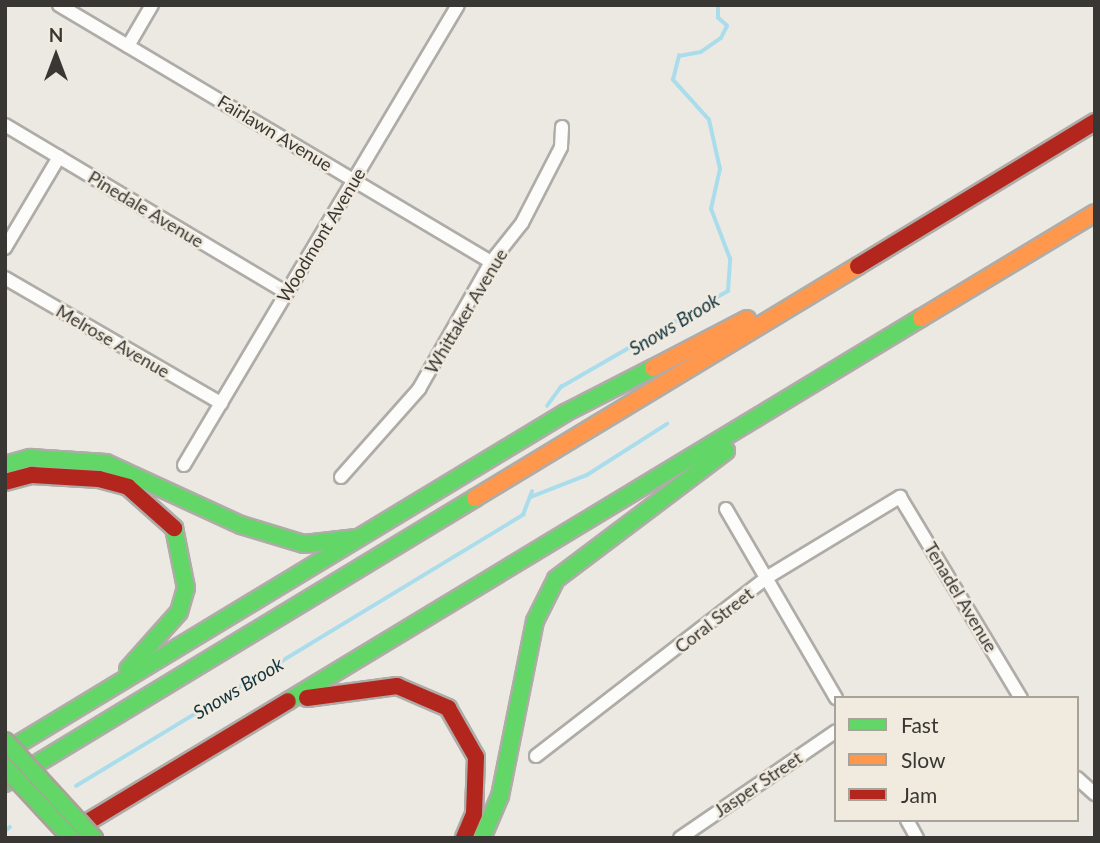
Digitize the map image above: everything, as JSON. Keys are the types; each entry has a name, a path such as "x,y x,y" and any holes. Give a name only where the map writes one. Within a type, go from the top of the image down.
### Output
{"highway":[{"path":"5,783 1095,122"},
{"path":"62,838 1095,213"},
{"path":"5,752 366,536 565,413 875,256"},
{"path":"482,838 500,796 535,621 556,579 596,543 854,359"},
{"path":"5,465 30,458 106,463 242,525 304,544 366,536"},
{"path":"5,482 70,475 128,486 173,524 183,550 186,588 178,612 149,650 85,705"},
{"path":"291,701 397,686 448,708 476,757 476,805 464,838"},
{"path":"5,741 94,838"},
{"path":"5,767 71,838"}],"street":[{"name":"Fairlawn Avenue","path":"60,5 491,262"},
{"path":"128,46 152,5"},
{"name":"Woodmont Avenue","path":"184,465 458,5"},
{"name":"Pinedale Avenue","path":"5,125 287,293"},
{"name":"Whittaker Avenue","path":"341,477 404,412 491,262 522,223 561,147 562,127"},
{"path":"5,248 59,157"},
{"name":"Melrose Avenue","path":"5,278 221,403"},
{"name":"Coral Street","path":"536,756 766,578 900,497"},
{"name":"Tenadel Avenue","path":"900,497 1020,696"},
{"path":"726,509 835,696"},
{"name":"Jasper Street","path":"680,838 834,732"},
{"path":"1079,780 1095,794"},
{"path":"908,822 917,838"}],"waterway":[{"name":"Snows Brook","path":"547,406 561,387 728,291 730,259 711,209 720,169 709,120 673,80 679,56 701,52 721,38 727,26 718,18 718,5"},
{"path":"531,497 587,475 667,424"},
{"name":"Snows Brook","path":"76,786 523,515 532,492"},
{"name":"Snows Brook","path":"5,831 10,827"}],"traffic: fast":[{"path":"288,701 921,318"},
{"path":"5,752 565,413 653,368"},
{"path":"482,838 500,796 535,621 556,579 726,451"},
{"path":"5,465 30,458 106,463 241,525 304,544 357,538"},
{"path":"5,783 475,498"},
{"path":"128,669 179,612 186,588 174,528"},
{"path":"5,741 94,838"},
{"path":"5,767 71,838"}],"traffic: slow":[{"path":"921,318 1095,213"},
{"path":"475,498 858,266"},
{"path":"653,368 747,319"}],"traffic: jam":[{"path":"858,266 1095,122"},
{"path":"5,482 32,475 99,479 128,487 174,528"},
{"path":"307,698 397,686 448,708 476,757 474,814 464,838"},
{"path":"66,835 288,701"}]}
